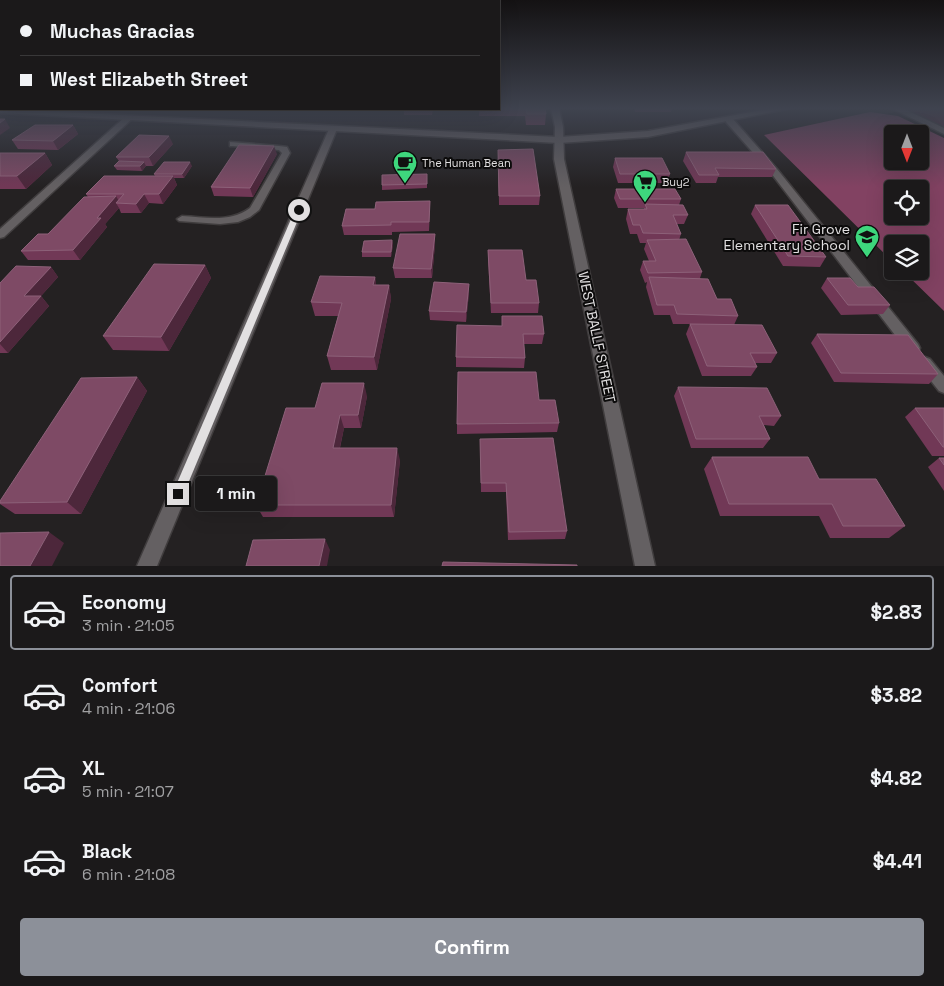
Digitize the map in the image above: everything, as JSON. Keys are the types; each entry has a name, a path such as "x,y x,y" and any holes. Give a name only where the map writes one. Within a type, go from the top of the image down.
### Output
{"street":[{"path":"0,235 111,134"},
{"path":"147,566 331,134"},
{"path":"444,134 558,140 642,134"},
{"name":"WEST BALLF STREET","path":"557,134 559,159 645,566"},
{"path":"742,134 774,171 944,387"}],"lane":[{"path":"182,219 237,220 248,216 254,210 286,153 284,149 279,148 233,144"}],"shaded area":[{"path":"884,134 884,170 929,170 929,134 937,134 944,138 944,311 912,280 929,280 929,235 884,235 884,253 764,135"}],"building":[{"path":"21,134 61,134 53,141 12,140"},
{"path":"139,135 169,136 149,157 116,157"},
{"path":"239,145 274,146 250,188 211,187"},
{"path":"533,149 540,196 499,196 498,150"},
{"path":"686,152 763,152 776,169 715,168 719,175 699,175"},
{"path":"0,153 45,153 17,176 0,176"},
{"path":"615,158 662,158 670,174 620,174"},
{"path":"119,161 144,162 140,166 114,166"},
{"path":"164,162 190,162 182,174 154,174"},
{"path":"427,174 427,184 382,185 382,175"},
{"path":"104,176 173,176 159,194 144,194 136,204 116,203 124,194 86,194"},
{"path":"616,189 675,189 681,199 620,199"},
{"path":"116,196 97,218 101,218 73,250 21,251 38,234 48,234 84,197"},
{"path":"430,201 429,222 391,222 391,225 342,226 346,209 375,209 376,202"},
{"path":"645,204 683,205 688,215 673,215 681,234 643,233 640,225 633,225 628,209 647,209"},
{"path":"755,205 788,205 826,257 788,256"},
{"path":"400,234 435,234 431,269 393,268"},
{"path":"686,239 702,272 648,273 643,261 656,261 647,240"},
{"path":"392,240 391,252 362,252 364,241"},
{"path":"488,250 522,250 526,280 536,280 539,303 491,303"},
{"path":"154,264 205,265 161,337 103,336"},
{"path":"16,266 51,267 24,296 41,296 0,342 0,283"},
{"path":"320,276 375,277 373,285 389,285 374,357 327,356 342,303 311,302"},
{"path":"649,277 708,279 717,299 731,299 738,316 677,314 674,305 657,305"},
{"path":"827,278 850,278 858,287 874,287 890,305 848,305"},
{"path":"434,282 469,284 466,312 429,311"},
{"path":"502,316 542,316 544,334 523,334 525,358 456,357 457,325 502,326"},
{"path":"690,324 762,325 777,353 750,353 757,367 707,366"},
{"path":"817,334 908,335 938,374 841,373"},
{"path":"458,372 536,372 539,400 555,400 559,423 457,424"},
{"path":"137,377 67,502 0,503 81,378"},
{"path":"322,383 364,383 358,415 340,415 333,448 397,448 391,505 256,505 286,408 315,408"},
{"path":"678,387 767,388 781,416 759,416 770,439 696,439"},
{"path":"915,408 944,408 944,447 943,447"},
{"path":"553,438 567,531 509,532 506,483 481,483 480,439"},
{"path":"712,457 808,457 819,479 876,479 905,526 843,526 832,504 729,504"},
{"path":"939,458 944,458 944,465"},
{"path":"49,532 30,566 0,566 0,533"},
{"path":"325,539 319,566 246,566 253,540"},
{"path":"443,562 577,565 577,566 442,566"}],"place":[{"name":"The Human Bean","path":"405,184"},
{"name":"Buy2","path":"645,203"},
{"name":"Fir Grove Elementary School","path":"867,258"}],"route":[{"path":"178,494 299,210"}]}
